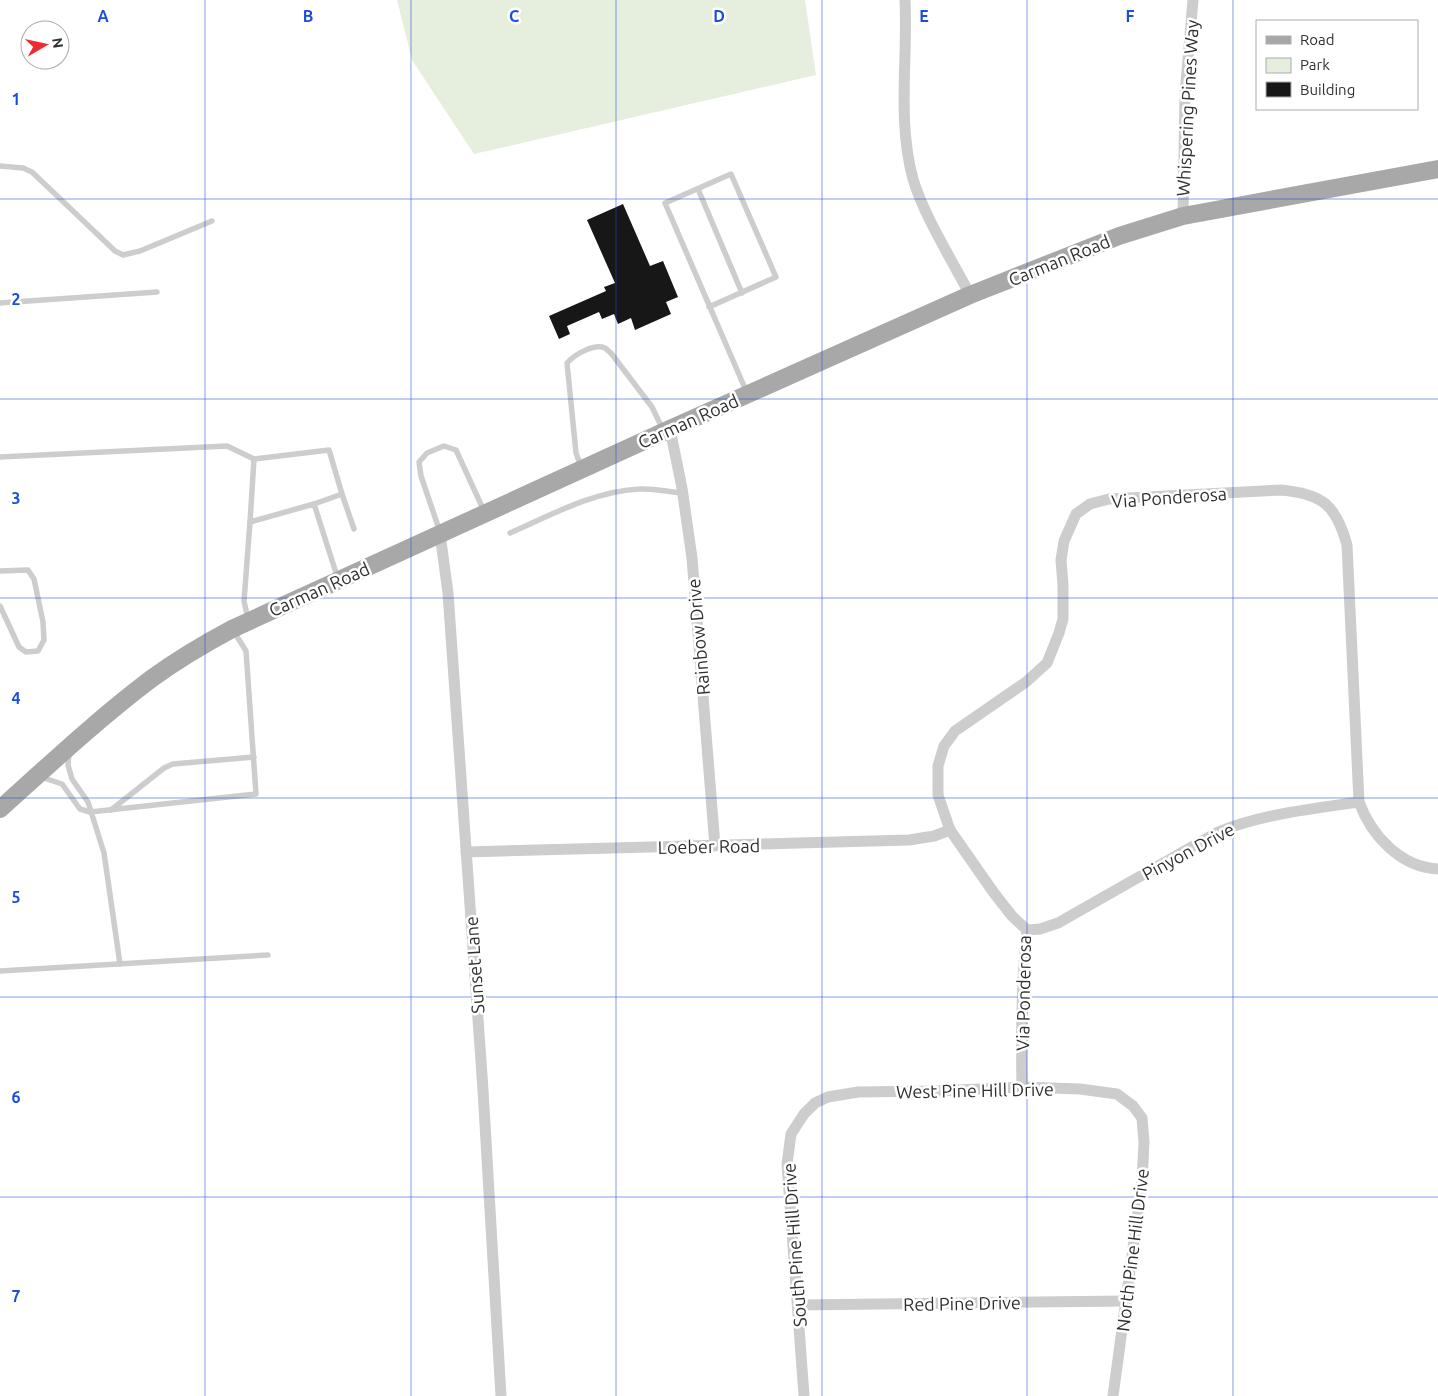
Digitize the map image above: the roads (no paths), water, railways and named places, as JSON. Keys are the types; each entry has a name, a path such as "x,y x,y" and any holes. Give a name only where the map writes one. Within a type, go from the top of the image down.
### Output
{"main road":[{"name":"Carman Road","path":"0,809 70,746 151,679 193,650 232,629 970,295 1119,236 1183,216 1438,170"}],"street":[{"path":"905,0 904,128 913,180 924,206 970,295"},
{"name":"Whispering Pines Way","path":"1183,216 1185,95 1193,0"},
{"name":"Rainbow Drive","path":"667,431 682,493 692,558 715,846"},
{"name":"Via Ponderosa","path":"1022,1086 1022,968 1027,930 1012,916 994,893 950,830 938,795 938,766 944,746 955,731 1026,682 1047,662 1063,619 1061,560 1064,542 1076,514 1090,504 1109,499 1281,490 1302,492 1317,497 1330,508 1342,528 1347,546 1360,802 1365,819 1379,838 1398,854 1417,864 1438,869"},
{"name":"Sunset Lane","path":"440,534 448,593 484,1100 501,1396"},
{"name":"Pinyon Drive","path":"1027,930 1040,929 1058,923 1210,836 1240,823 1276,814 1360,802"},
{"name":"Loeber Road","path":"466,852 908,840 934,836 950,830"},
{"name":"West Pine Hill Drive","path":"815,1103 828,1097 858,1092 936,1091 1022,1086 1117,1094 1134,1106"},
{"name":"South Pine Hill Drive","path":"804,1396 788,1164 792,1134 804,1114 815,1103"},
{"name":"North Pine Hill Drive","path":"1113,1396 1142,1182 1144,1142 1142,1118 1134,1106"},
{"name":"Red Pine Drive","path":"798,1305 1126,1301"}],"lane":[{"path":"0,166 23,168 32,172 115,251 123,255 140,251 212,221"},
{"path":"710,307 776,277 732,174 664,203 748,394"},
{"path":"698,189 742,292"},
{"path":"0,303 157,292"},
{"path":"582,470 576,453 567,363 574,355 598,346 611,353 652,407 667,431"},
{"path":"0,457 227,446 254,459 328,450 354,529"},
{"path":"440,534 421,476 419,462 427,454 444,446 456,450 486,513"},
{"path":"249,621 244,601 254,459"},
{"path":"510,533 572,506 615,492 642,488 682,493"},
{"path":"250,522 342,494"},
{"path":"314,504 339,580"},
{"path":"0,571 28,570 34,579 43,622 44,640 38,650 26,652 19,647 0,606"},
{"path":"37,776 62,784 80,809 90,812 256,794 246,651 232,629"},
{"path":"70,746 68,765 72,779 88,802 104,853 120,964"},
{"path":"111,810 164,768 173,764 254,757"},
{"path":"0,970 268,955"}]}
